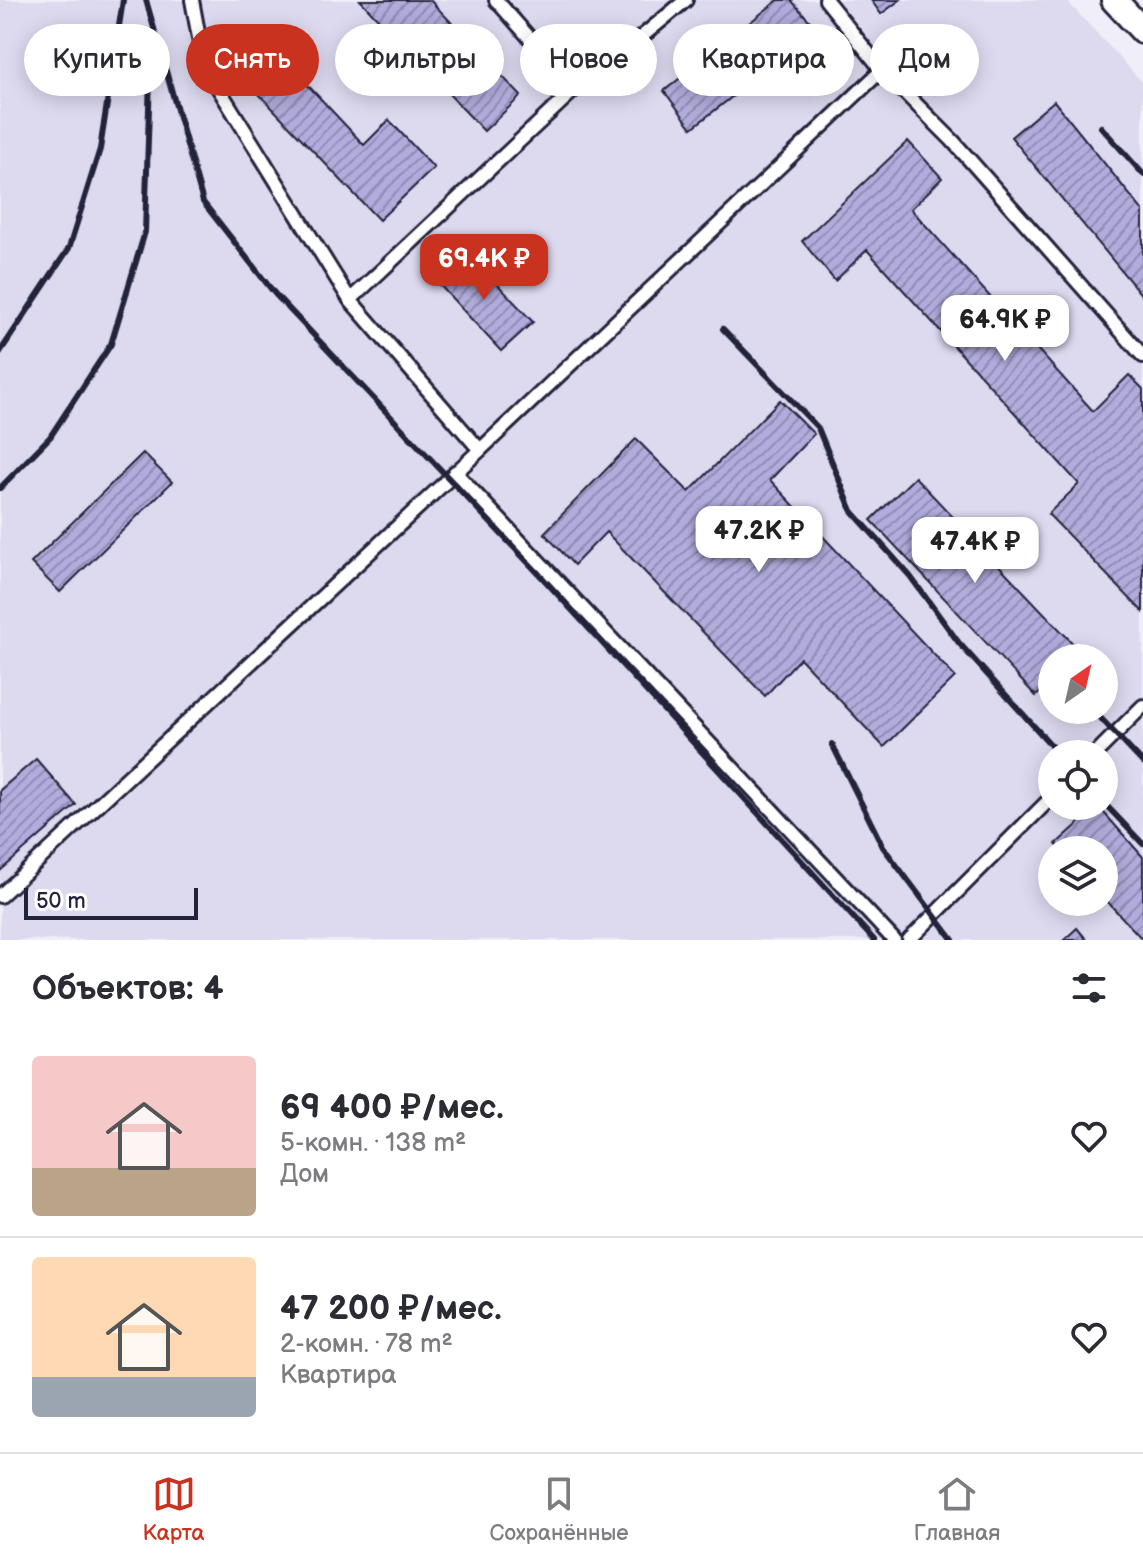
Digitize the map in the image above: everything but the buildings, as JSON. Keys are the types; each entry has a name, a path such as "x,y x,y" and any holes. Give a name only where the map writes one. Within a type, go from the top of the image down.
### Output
{"street":[{"path":"1114,0 1143,31"}],"lane":[{"path":"192,0 204,65 350,300 480,450"},
{"path":"496,0 520,27"},
{"path":"657,24 686,0"},
{"path":"826,0 870,55"},
{"path":"0,896 480,450 870,81"},
{"path":"350,300 568,96"},
{"path":"908,96 952,140 1143,356"},
{"path":"455,472 894,940"},
{"path":"1109,740 1143,706"},
{"path":"909,940 1038,811"}],"shaded area":[{"path":"0,0 1066,0 1143,83 1143,940 0,940"}],"railway":[{"path":"0,352 69,248 100,149 123,0"},
{"path":"146,0 203,202 275,294 539,574 874,940"},
{"path":"0,488 50,437 111,344 145,232 149,96"},
{"path":"1101,127 1143,174"},
{"path":"723,329 818,428 852,511 910,576 959,643 1046,740"},
{"path":"1106,724 1143,763"},
{"path":"832,744 883,847 953,940"},
{"path":"1118,818 1143,844"}]}
